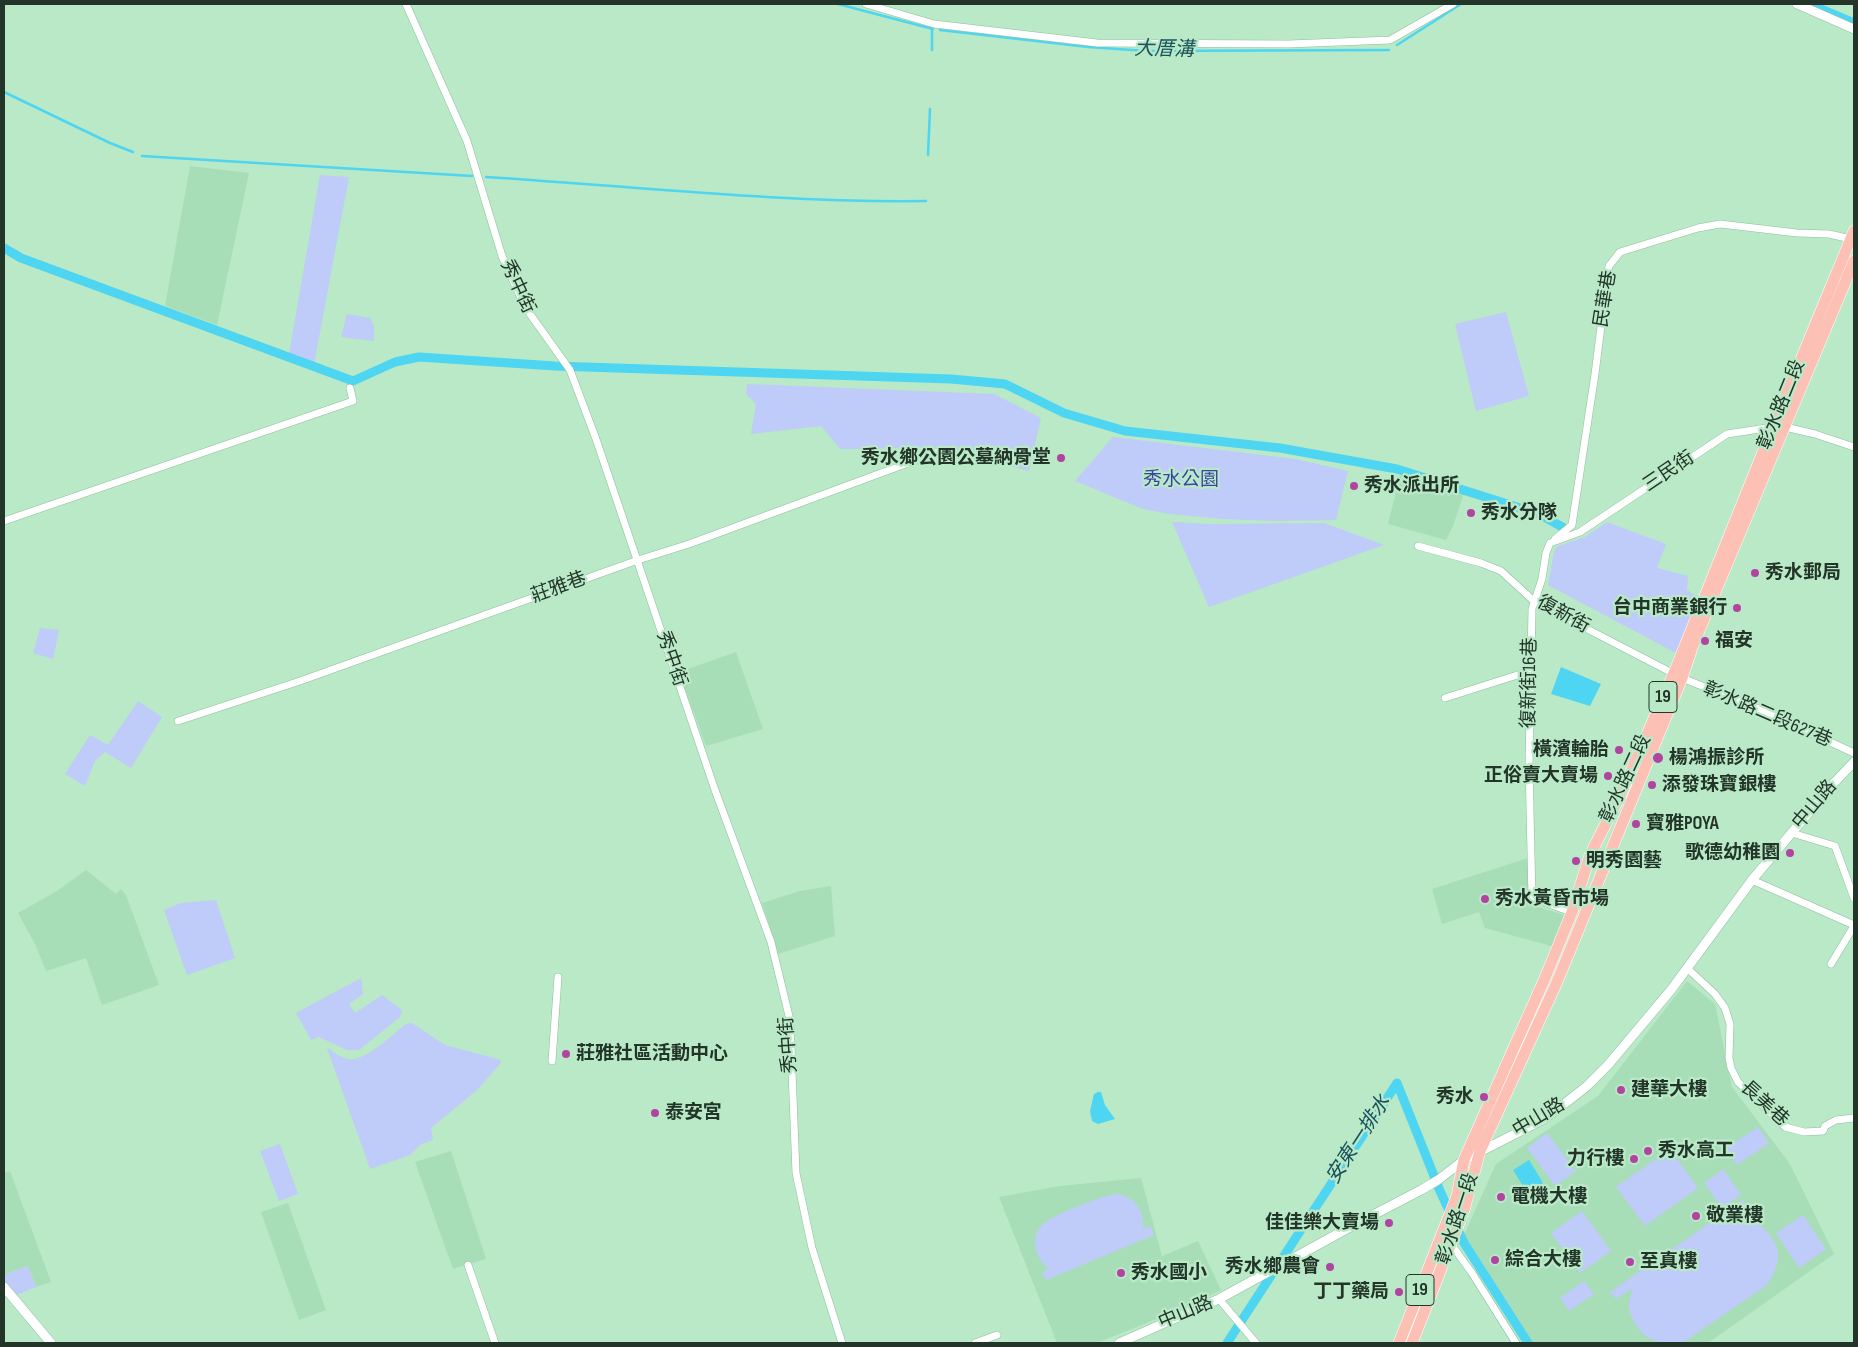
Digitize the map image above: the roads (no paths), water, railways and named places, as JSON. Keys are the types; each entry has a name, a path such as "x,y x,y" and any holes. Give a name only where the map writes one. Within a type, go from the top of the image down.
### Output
{"main road":[{"name":"彰水路二段","path":"1464,1160 1545,978 1572,912 1590,854 1693,645 1853,237"},
{"name":"彰水路二段","path":"1779,427 1854,261"},
{"name":"彰水路二段","path":"1480,1151 1557,982 1679,676"},
{"path":"1545,978 1557,982"},
{"name":"彰水路一段","path":"1412,1343 1464,1210 1480,1151"},
{"name":"彰水路一段","path":"1399,1343 1457,1196 1464,1160"}],"street":[{"name":"秀中街","path":"406,4 467,141 502,256 521,299 533,321 570,370 638,560 715,790 771,942 790,1020 796,1173 812,1248 842,1343"},
{"path":"866,4 934,24 1097,42 1279,44 1390,40 1453,4"},
{"path":"1797,4 1854,29"},
{"name":"民華巷","path":"1550,543 1572,525 1609,266 1620,252 1698,228 1720,224 1853,237"},
{"path":"4,521 353,401 350,388"},
{"name":"三民街","path":"1550,543 1580,532 1727,434 1779,427 1815,434 1854,447"},
{"name":"莊雅巷","path":"178,721 300,681 638,560 689,544 938,452"},
{"path":"1535,602 1550,543"},
{"name":"復新街","path":"1418,546 1481,563 1501,571 1535,602 1679,676"},
{"name":"復新街16巷","path":"1535,602 1532,609 1529,765 1532,898 1572,912"},
{"path":"1445,698 1530,671"},
{"name":"彰水路二段627巷","path":"1679,676 1757,708 1854,753"},
{"name":"中山路","path":"1118,1343 1220,1299 1421,1190 1438,1180 1464,1160 1544,1119 1587,1086 1608,1065 1688,969 1752,880 1831,786 1854,762"},
{"path":"1792,833 1835,846 1854,898"},
{"path":"1752,880 1854,926 1831,964"},
{"path":"1572,912 1585,915"},
{"name":"長美巷","path":"1688,969 1715,994 1725,1008 1730,1024 1729,1058 1731,1068 1738,1082 1785,1127 1804,1132 1824,1131 1825,1126 1836,1120 1854,1118"},
{"path":"552,1061 558,977"},
{"path":"1452,1241 1516,1343"},
{"path":"468,1265 495,1343"},
{"path":"4,1287 51,1343"},
{"path":"1220,1299 1256,1343"},
{"path":"975,1343 997,1335"}],"waterway":[{"name":"大厝溝","path":"838,4 933,29"},
{"name":"大厝溝","path":"1397,45 1461,4"},
{"path":"1809,4 1854,23"},
{"path":"932,29 932,50"},
{"name":"大厝溝","path":"940,30 1088,47 1147,51 1389,50"},
{"path":"4,92 110,143 133,152"},
{"path":"928,155 930,109"},
{"path":"142,156 472,176"},
{"path":"486,177 761,197 926,201"},
{"path":"4,248 21,258 353,381 395,362 419,357 555,366 951,379 1005,384 1064,413 1125,431 1280,448 1397,469 1539,514 1564,528"},
{"name":"安東一排水","path":"1227,1343 1397,1083 1440,1191 1464,1243 1528,1343"}],"place":[{"name":"秀水鄉公園公墓納骨堂","path":"1061,458"},
{"name":"秀水派出所","path":"1354,486"},
{"name":"秀水分隊","path":"1471,513"},
{"name":"秀水郵局","path":"1755,573"},
{"name":"台中商業銀行","path":"1737,608"},
{"name":"福安","path":"1705,641"},
{"name":"橫濱輪胎","path":"1619,750"},
{"name":"楊鴻振診所","path":"1658,758"},
{"name":"正俗賣大賣場","path":"1608,776"},
{"name":"添發珠寶銀樓","path":"1652,785"},
{"name":"寶雅POYA","path":"1636,824"},
{"name":"歌德幼稚園","path":"1790,853"},
{"name":"明秀園藝","path":"1576,861"},
{"name":"秀水黃昏市場","path":"1485,899"},
{"name":"莊雅社區活動中心","path":"566,1054"},
{"name":"建華大樓","path":"1621,1090"},
{"name":"秀水","path":"1484,1097"},
{"name":"泰安宮","path":"655,1113"},
{"name":"秀水高工","path":"1648,1151"},
{"name":"力行樓","path":"1634,1159"},
{"name":"電機大樓","path":"1501,1197"},
{"name":"敬業樓","path":"1696,1216"},
{"name":"佳佳樂大賣場","path":"1389,1223"},
{"name":"綜合大樓","path":"1495,1260"},
{"name":"至真樓","path":"1630,1262"},
{"name":"秀水鄉農會","path":"1330,1267"},
{"name":"秀水國小","path":"1121,1273"},
{"name":"丁丁藥局","path":"1399,1292"}],"park label":[{"name":"秀水公園","path":"1181,480"}]}
